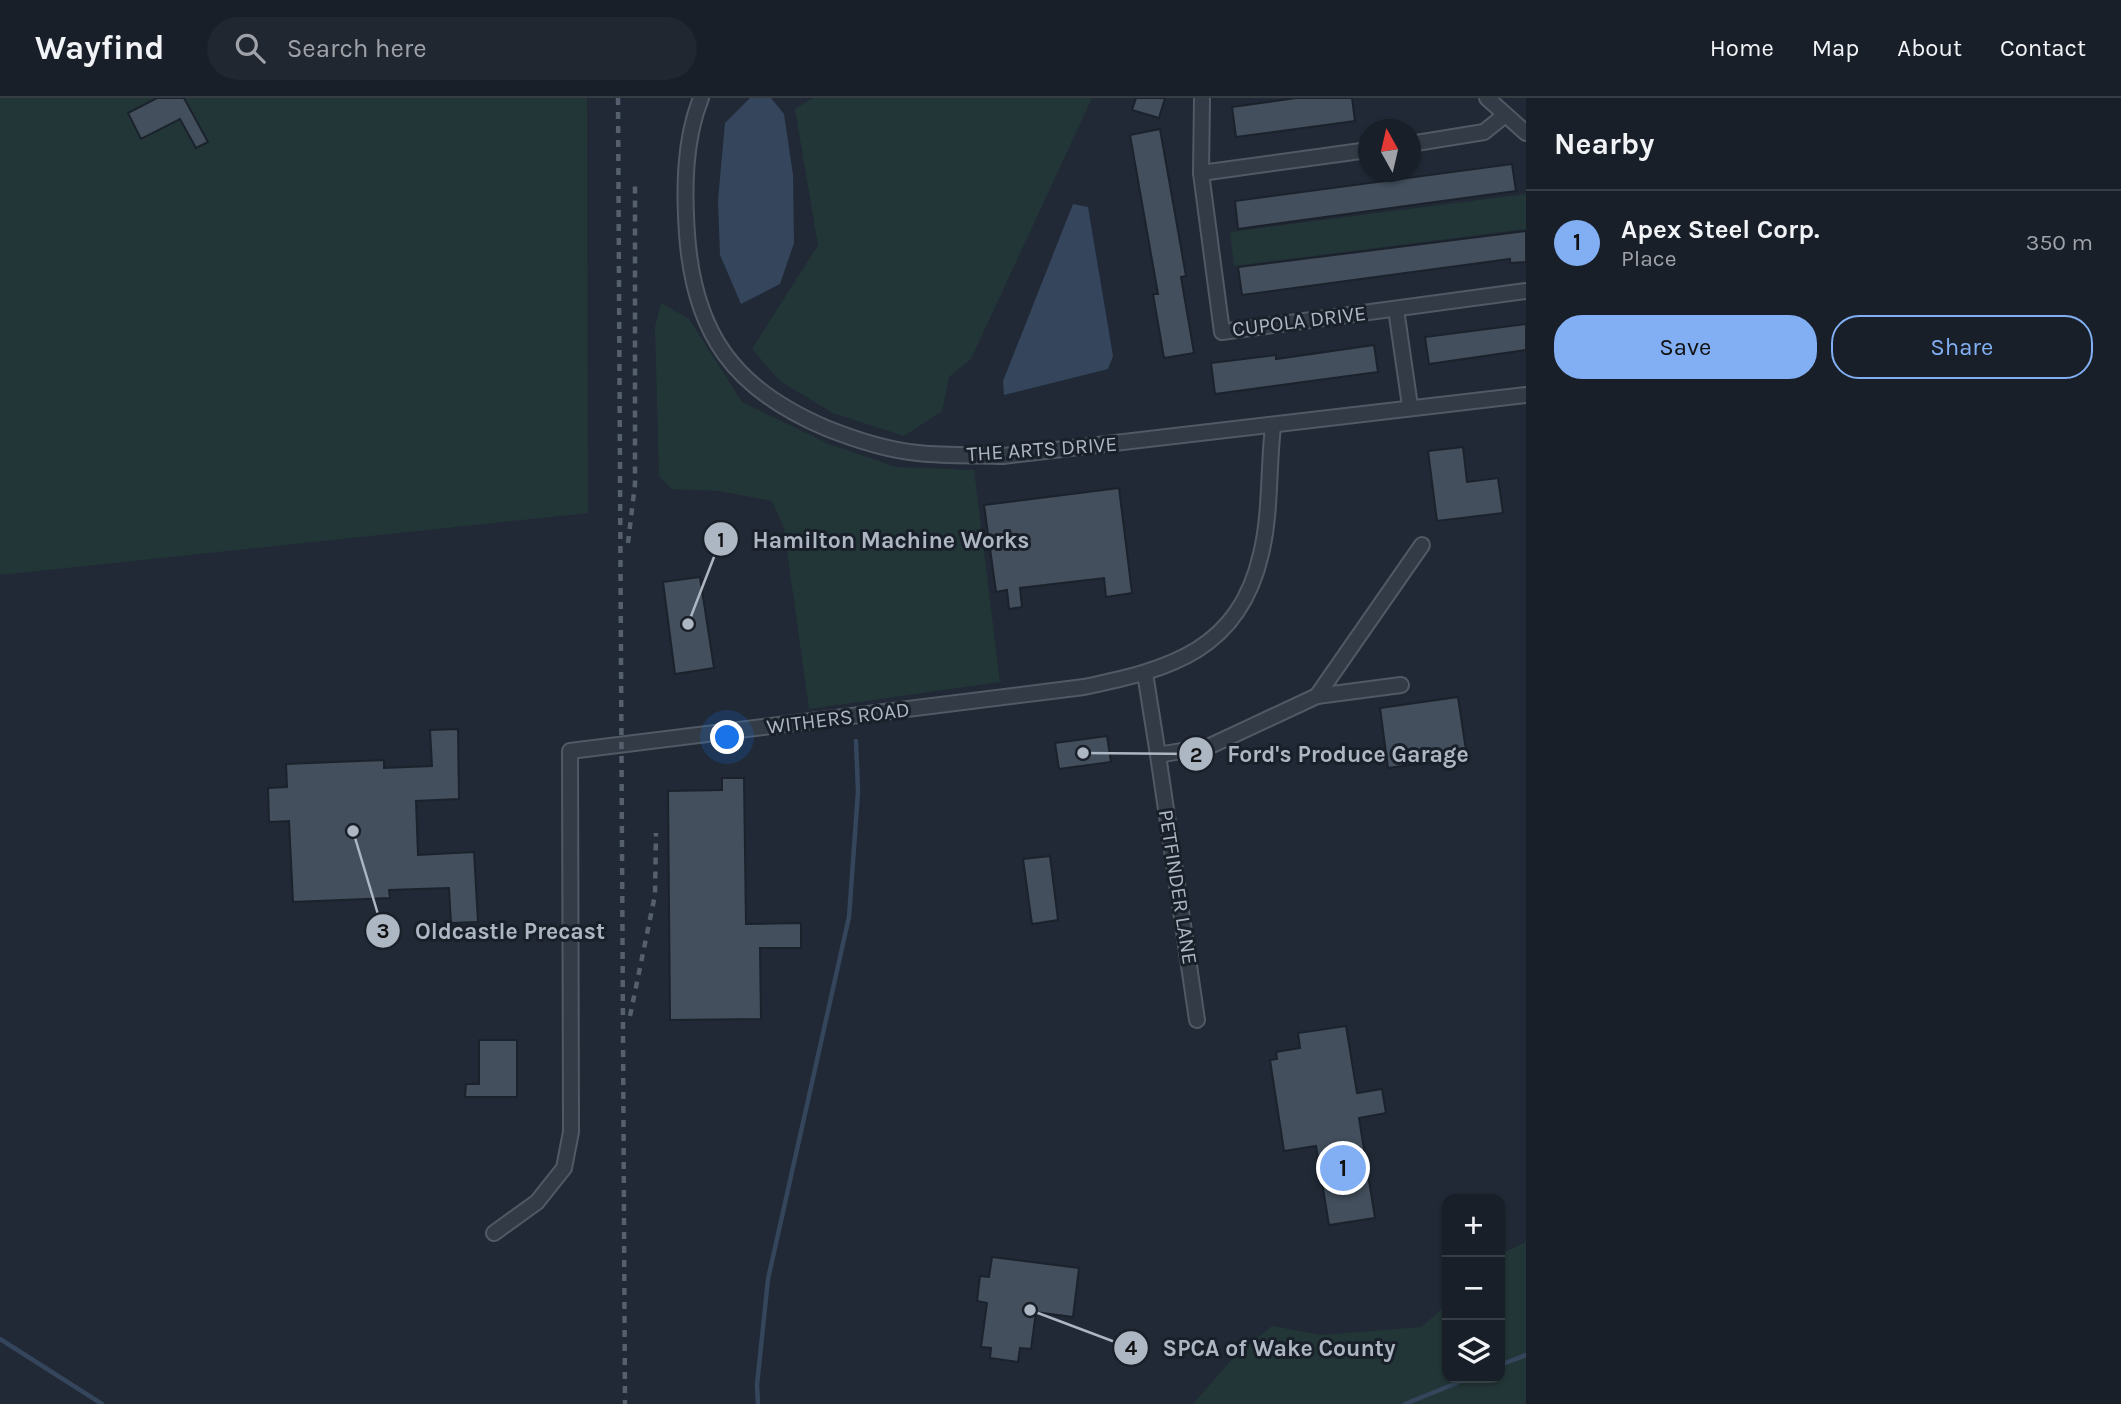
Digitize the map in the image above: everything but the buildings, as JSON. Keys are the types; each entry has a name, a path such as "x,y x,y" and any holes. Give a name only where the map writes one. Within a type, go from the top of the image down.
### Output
{"street":[{"name":"THE ARTS DRIVE","path":"701,98 692,128 687,164 690,268 701,311 722,351 757,391 800,417 859,442 917,453 1003,456 1273,427 1410,406 1526,395"},
{"name":"CUPOLA DRIVE","path":"1202,98 1201,173 1222,332 1526,291"},
{"path":"1487,98 1526,133"},
{"path":"1421,142 1484,132 1505,115"},
{"path":"1201,173 1358,151"},
{"path":"1396,309 1410,406"},
{"name":"WITHERS ROAD","path":"494,1233 537,1202 564,1168 571,1132 570,751 1084,687 1145,673 1193,655 1222,632 1248,598 1262,553 1273,427"},
{"path":"1317,696 1422,545"},
{"name":"PETFINDER LANE","path":"1145,673 1197,1020"},
{"path":"1158,755 1210,746 1317,696 1401,685"}],"shaded area":[{"path":"0,98 587,98 588,513 0,575"},
{"path":"813,98 1092,98 971,359 949,377 942,411 904,436 833,413 780,381 752,349 818,245 795,109"},
{"path":"1526,194 1526,229 1234,266 1230,232"},
{"path":"661,303 689,319 742,402 829,444 896,467 974,470 1000,682 809,709 784,528 772,501 719,491 671,489 659,476 655,327"},
{"path":"1526,1242 1526,1404 1193,1404 1232,1359 1272,1326 1322,1335 1421,1327 1442,1309 1442,1383 1505,1383 1505,1252"}],"water":[{"path":"750,98 771,98 784,114 793,175 794,243 780,284 741,304 720,255 718,200 725,123"},
{"path":"1073,204 1088,207 1113,356 1108,369 1004,395 1003,381"}],"waterway":[{"path":"758,1404 757,1385 768,1279 849,917 858,792 856,741"},
{"path":"0,1339 102,1404"},
{"path":"1505,1363 1526,1355"},
{"path":"1405,1404 1457,1383"}],"railway":[{"path":"618,98 625,1404"},
{"path":"628,543 635,484 635,185"},
{"path":"630,1016 655,895 656,833"}],"place":[{"name":"Hamilton Machine Works","path":"688,624"},
{"name":"Ford's Produce Garage","path":"1083,753"},
{"name":"Oldcastle Precast","path":"353,831"},
{"name":"Apex Steel Corp.","path":"1343,1168"},
{"name":"SPCA of Wake County","path":"1030,1310"}]}
